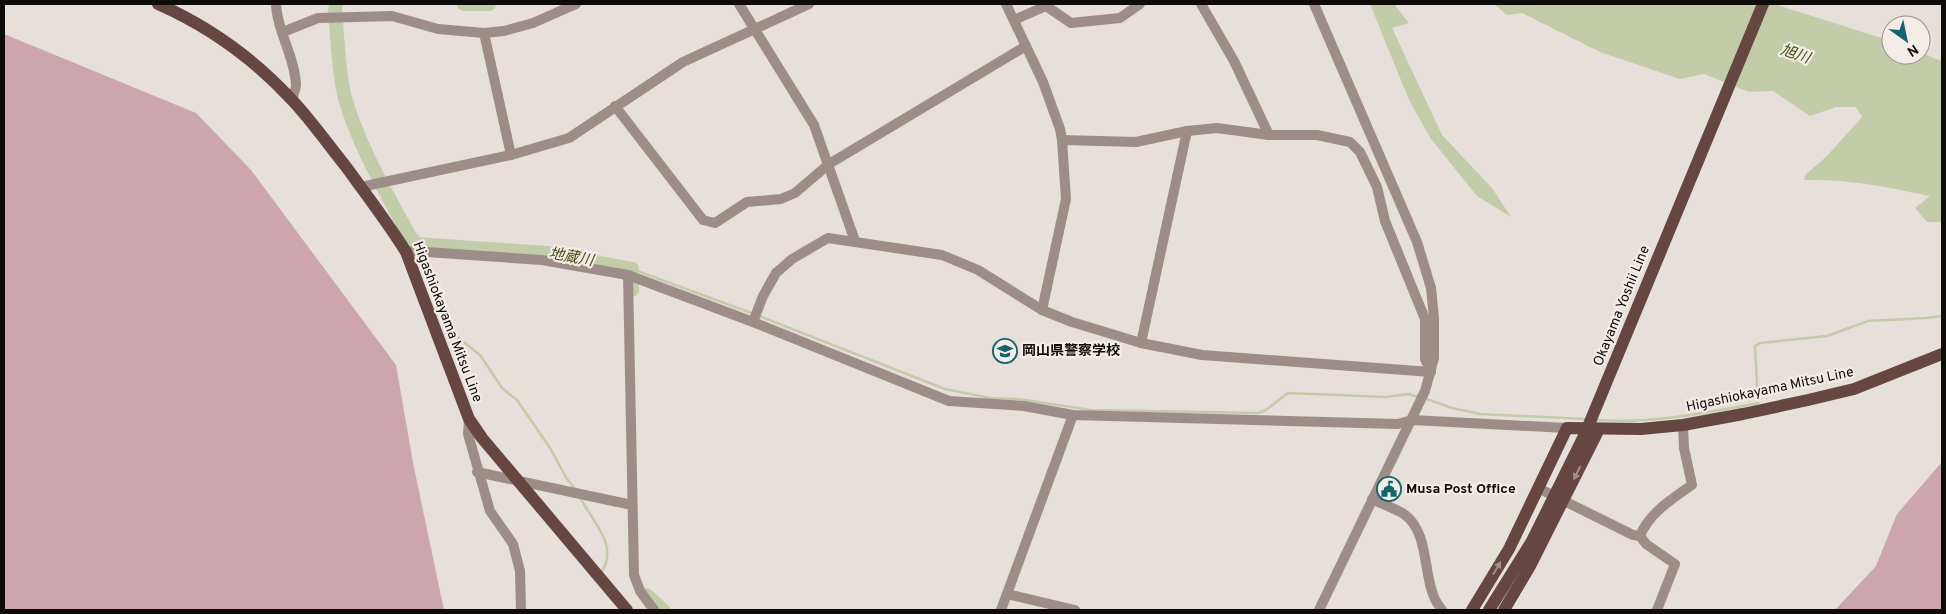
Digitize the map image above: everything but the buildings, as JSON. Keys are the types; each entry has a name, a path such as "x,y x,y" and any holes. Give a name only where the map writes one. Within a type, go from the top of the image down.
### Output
{"main road":[{"name":"Higashiokayama Mitsu Line","path":"158,4 182,15 246,57 292,100 391,227 406,252 469,419 482,438 627,610"},
{"name":"Okayama Yoshii Line","path":"1489,610 1532,541 1585,434 1763,4"},
{"name":"Higashiokayama Mitsu Line","path":"1567,428 1641,430 1683,425 1808,400 1854,388 1942,354"},
{"path":"1472,610 1509,549 1567,428"},
{"path":"1504,610 1530,566 1598,429"}],"street":[{"path":"276,4 283,32 283,40 292,62 296,86 292,100"},
{"path":"283,32 318,18 392,16 417,25 438,29 484,33 504,32 533,23 576,4"},
{"path":"739,4 814,125 855,241"},
{"path":"360,187 511,155 569,138 683,62 808,4"},
{"path":"1006,4 1043,82 1060,129 1062,140 1066,199 1042,310"},
{"path":"1014,20 1046,6 1071,22 1120,18 1140,4"},
{"path":"1201,4 1234,61 1269,135"},
{"path":"1314,4 1373,143 1418,242 1431,288 1434,318 1434,358 1425,391 1319,610"},
{"path":"484,33 511,155"},
{"path":"615,106 703,220 715,223 747,202 781,199 795,193 829,164 1026,46"},
{"path":"1062,140 1136,142 1187,131 1217,128 1269,135 1317,135 1350,142 1360,152 1377,187 1384,221 1425,319 1425,359 1430,372"},
{"path":"1141,343 1187,131"},
{"path":"753,322 763,296 776,273 792,259 828,238 942,255 978,270 1042,310 1072,322 1141,343 1202,355 1430,372"},
{"path":"406,252 542,260 628,275 753,322 949,401 1024,406 1073,415 1398,424 1414,415 1567,428"},
{"path":"628,275 634,576 640,591 654,610"},
{"path":"1001,610 1073,415"},
{"path":"469,419 468,434 477,472 490,511 513,544 520,571 521,610"},
{"path":"1640,536 1644,527 1662,506 1692,485 1684,448 1683,425"},
{"path":"477,472 632,505"},
{"path":"1538,488 1633,536 1640,536"},
{"path":"1372,499 1410,519 1418,532 1434,597 1442,610"},
{"path":"1640,536 1646,544 1675,564 1657,610"},
{"path":"1007,594 1075,610"}],"shaded area":[{"path":"4,34 196,113 251,170 396,365 413,463 444,610 4,610"},
{"path":"1942,462 1942,610 1835,610 1876,566 1897,514"}],"water":[{"path":"1370,4 1394,4 1409,23 1392,28 1442,135 1492,188 1511,217 1477,196 1431,139 1409,100"},
{"name":"旭川","path":"1494,4 1774,4 1881,38 1881,65 1931,65 1931,57 1942,61 1942,222 1927,222 1915,208 1930,196 1852,182 1804,180 1806,174 1826,157 1862,117 1856,107 1836,107 1810,116 1773,91 1749,92 1704,74 1680,79 1600,52 1522,13 1507,15"}],"waterway":[{"name":"地蔵川","path":"336,4 338,55 345,98 351,116 365,152 410,237 417,244 547,253 632,269 632,290"},
{"name":"地蔵川","path":"464,4 489,4"},
{"path":"420,255 451,332 480,355 502,388 517,400 576,490"},
{"path":"632,269 754,314"},
{"path":"759,316 945,389 990,398 1018,399 1091,410 1258,413 1266,410 1288,393 1386,397 1408,394 1419,397"},
{"path":"1596,420 1657,419 1758,403 1755,346 1760,343 1827,336 1868,321 1942,316"},
{"path":"1424,398 1452,408 1480,414 1586,419"},
{"path":"580,497 602,533 605,542 607,552 602,571"},
{"name":"地蔵川","path":"646,595 663,610"}],"place":[{"name":"岡山県警察学校","path":"1005,351"},
{"name":"Musa Post Office","path":"1389,489"}]}
